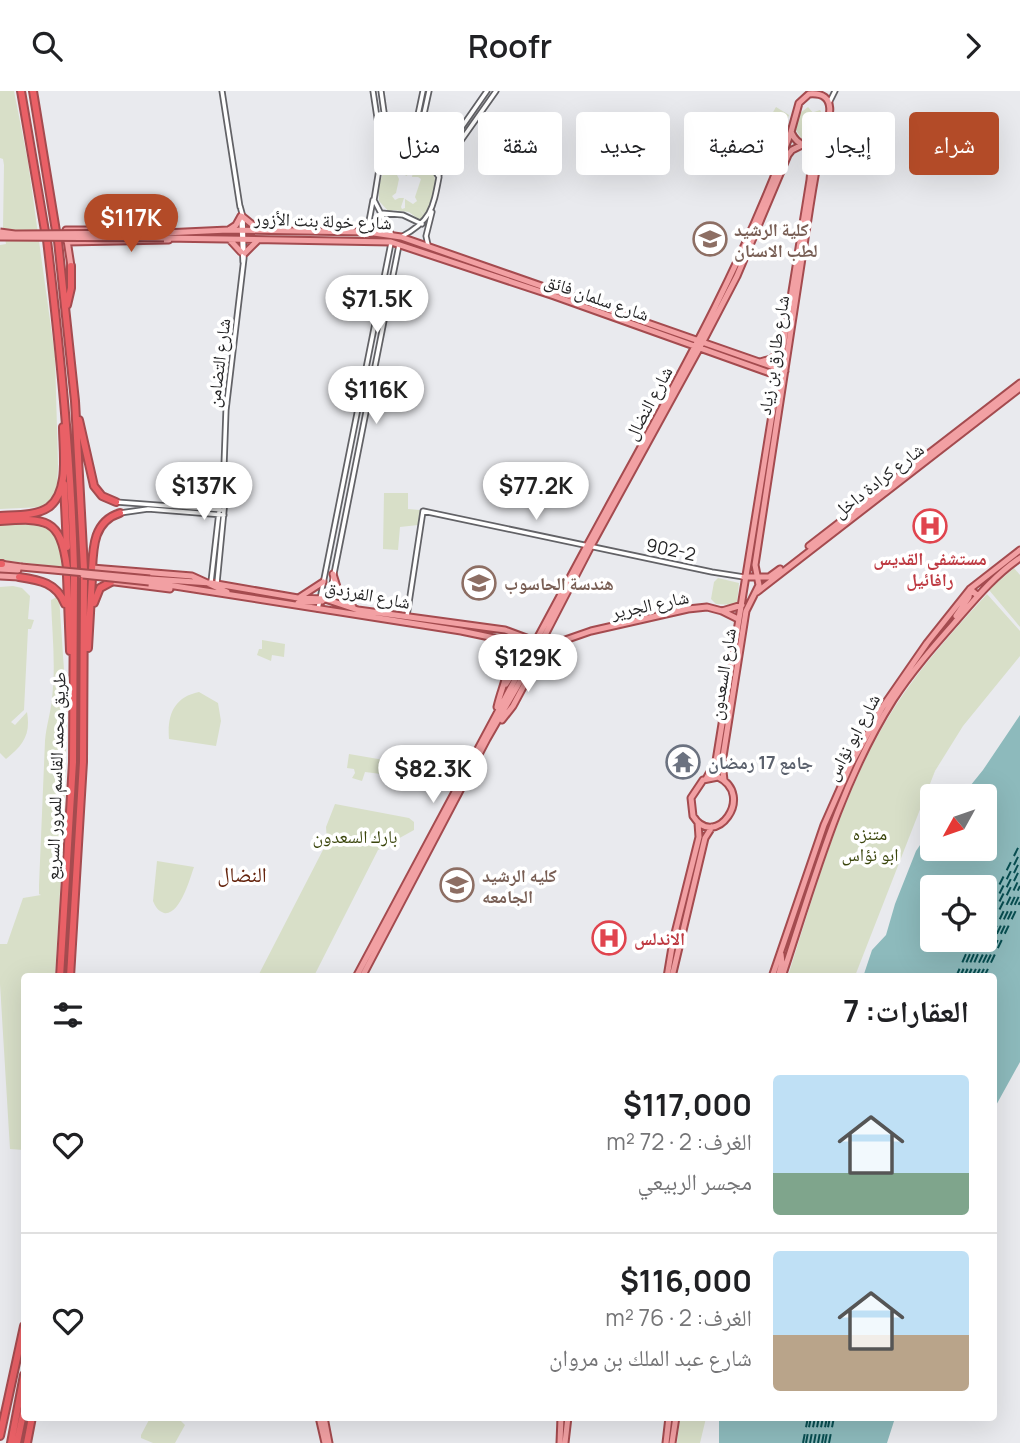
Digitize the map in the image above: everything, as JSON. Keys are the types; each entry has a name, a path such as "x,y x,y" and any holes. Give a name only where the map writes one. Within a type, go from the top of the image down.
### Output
{"highway":[{"path":"21,91 45,231"},
{"path":"33,91 56,231"},
{"path":"47,240 61,355 72,488 70,568"},
{"path":"58,240 75,401 84,569"},
{"path":"66,310 71,288 71,265"},
{"path":"61,355 63,472 70,568"},
{"path":"75,401 91,479 98,491 116,502"},
{"path":"0,519 48,507 60,491 63,472"},
{"path":"97,569 92,551 100,527 112,515 120,513"},
{"path":"0,519 40,521 53,527 60,535 70,568"},
{"path":"20,571 53,586 59,591 67,609 73,699"},
{"name":"طريق محمد القاسم للمرور السريع","path":"60,973 73,762 71,577 67,609"},
{"name":"طريق محمد القاسم للمرور السريع","path":"69,973 85,698 88,578 91,618"},
{"path":"85,698 91,618 97,592 108,581"},
{"path":"0,1436 21,1340"},
{"path":"10,1443 21,1390"},
{"path":"17,1443 22,1421"},
{"path":"27,1443 31,1421"}],"main road":[{"path":"799,91 799,103 791,132 794,139 802,143"},
{"path":"799,103 807,93 823,96 829,103 830,112"},
{"name":"شارع النضال","path":"699,344 745,248 791,132"},
{"name":"شارع النضال","path":"358,973 524,663 539,646 589,545 737,276 789,155 792,150 802,146"},
{"name":"شارع طارق بن زياد","path":"756,576 782,373 782,351 810,175"},
{"name":"شارع طارق بن زياد","path":"744,577 816,175"},
{"path":"228,230 236,225 242,216 262,231"},
{"name":"شارع خولة بنت الأزور","path":"191,235 228,230 367,232 400,241"},
{"path":"66,231 191,235"},
{"name":"شارع خولة بنت الأزور","path":"0,234 391,239"},
{"path":"71,265 67,241 155,241 191,235"},
{"path":"227,238 243,253 261,239"},
{"name":"شارع سلمان فائق","path":"400,241 782,373"},
{"name":"شارع سلمان فائق","path":"400,241 432,249 699,344 759,362 782,373"},
{"path":"759,362 771,359 782,351"},
{"name":"شارع كرادة داخل","path":"744,577 771,576 1020,386"},
{"name":"شارع كرادة داخل","path":"754,595 1020,386"},
{"name":"شارع ابو نؤاس","path":"773,973 808,869 857,751 891,693 970,589 1020,550"},
{"name":"شارع ابو نؤاس","path":"781,973 816,871 854,776 887,710 942,636 978,596 1020,558"},
{"path":"0,565 20,571 150,580"},
{"path":"97,569 192,576 236,595"},
{"path":"0,576 20,571"},
{"path":"333,574 341,596 356,609"},
{"name":"شارع السعدون","path":"724,780 722,763 746,611 759,586 756,576"},
{"name":"شارع السعدون","path":"706,779 716,761 744,577"},
{"name":"شارع الفرزدق","path":"150,580 214,585 324,600 356,609 505,630 539,646"},
{"name":"شارع الفرزدق","path":"150,580 284,604 324,600"},
{"path":"108,581 197,594 209,592"},
{"path":"298,598 313,591 323,582"},
{"path":"952,625 970,589 978,596"},
{"name":"شارع الجرير","path":"722,611 740,607 754,595"},
{"name":"شارع الفرزدق","path":"324,600 326,610 539,646"},
{"name":"شارع الجرير","path":"539,646 591,631 699,607 722,611 738,619"},
{"path":"936,632 942,636"},
{"path":"496,714 510,660 510,649 505,639"},
{"path":"364,973 494,727 524,681 539,646"},
{"path":"501,693 513,673 524,663"},
{"path":"718,777 724,780 733,790 733,806 725,820 706,827 698,823 691,813 691,798 697,787 706,779 718,777"},
{"path":"669,973 673,941 699,837 698,823"},
{"path":"670,973 705,838 712,827"},
{"path":"808,869 816,871"},
{"path":"780,951 781,973"},
{"path":"319,1421 327,1443"},
{"path":"324,1421 327,1443"},
{"path":"559,1443 561,1421"},
{"path":"565,1443 568,1421"},
{"path":"666,1443 669,1421"},
{"path":"672,1443 675,1421"}],"street":[{"name":"شارع التضامن","path":"214,585 224,513 226,410 243,262 242,216 222,91"},
{"path":"422,112 423,91"},
{"path":"421,112 429,91"},
{"path":"464,124 487,91"},
{"path":"432,249 426,239 441,169 496,91"},
{"path":"823,96 829,91"},
{"path":"829,103 835,91"},
{"path":"377,92 381,112"},
{"path":"377,92 379,112"},
{"path":"466,121 472,126"},
{"path":"367,232 378,175"},
{"path":"326,610 323,582 391,239 374,195"},
{"path":"324,600 333,574 345,519 400,241 422,224 433,206"},
{"path":"379,212 402,215 422,224"},
{"path":"372,339 375,342 380,341"},
{"path":"370,347 374,346 378,350"},
{"path":"346,473 354,475"},
{"name":"شارع التضامن","path":"214,585 217,512 224,479"},
{"path":"116,502 224,513"},
{"path":"120,513 148,509 217,512"},
{"name":"902-2","path":"407,617 423,511 744,577"},
{"path":"337,517 345,519"}],"green space":[{"path":"0,91 14,91 28,162 55,356 57,489 52,499 42,507 0,509 0,245 6,244 3,228 4,165 3,159 0,158"},
{"path":"808,107 812,112 802,112 802,139 796,130 799,114"},
{"path":"382,175 397,175 399,179 396,193 392,196 395,200 404,198 402,209 405,208 405,199 413,204 417,201 415,197 421,179 412,175 434,175 434,193 425,216 419,208 425,217 421,221 409,212 393,210 390,213 379,201"},
{"path":"384,493 408,493 408,509 420,510 418,525 400,527 398,550 383,549"},
{"path":"33,523 48,529 57,538 62,551 63,567 0,560 0,524"},
{"path":"1014,568 1020,575 1020,627 989,590"},
{"path":"718,578 739,583 735,605 716,604 711,599 714,582"},
{"path":"0,587 22,588 30,596 28,619 34,620 31,629 28,629 24,710 11,722 15,725 27,712 27,733 17,749 6,759 0,753"},
{"name":"متنزه ابو نؤاس","path":"987,594 1020,631 1020,656 963,726 930,784 920,784 920,809 856,973 789,973 846,803 877,736 917,676"},
{"path":"59,596 67,714 64,823 55,973 21,973 21,1150 10,1149 0,944 7,944 23,898 41,895 39,885 45,741 54,673 51,600"},
{"path":"262,640 285,644 284,657 272,655 271,661 257,655 259,649 262,649"},
{"path":"199,692 218,703 221,721 216,746 169,739 169,722 174,708 183,698"},
{"path":"349,754 384,760 381,774 365,772 362,781 352,778 354,769 347,768"},
{"name":"بارك السعدون","path":"335,804 409,818 414,822 414,830 378,850 316,973 260,973 325,846 326,827"},
{"path":"157,861 194,867 179,903 170,912 160,911 153,901"},
{"path":"148,1421 181,1421 185,1425 175,1443 153,1443 141,1438"},
{"path":"680,1421 705,1421 700,1443 677,1443"}],"water":[{"path":"1020,715 1020,1062 997,1104 997,973 864,973 872,950 886,935 920,845 920,861 998,861 998,784 972,784"},
{"path":"719,1421 894,1421 887,1443 719,1443"}],"ferry route":[{"path":"997,889 1020,844"},
{"path":"997,898 1020,853"},
{"path":"997,906 1020,861"},
{"path":"997,914 1020,869"},
{"path":"974,973 1020,877"},
{"path":"978,973 1020,886"},
{"path":"982,973 1020,894"},
{"path":"986,973 1020,902"},
{"path":"958,973 967,952"},
{"path":"962,973 971,952"},
{"path":"966,973 975,952"},
{"path":"970,973 979,952"},
{"path":"803,1443 807,1421"},
{"path":"806,1443 810,1421"},
{"path":"810,1443 814,1421"},
{"path":"814,1443 818,1421"},
{"path":"818,1443 822,1421"},
{"path":"822,1443 826,1421"},
{"path":"825,1443 829,1421"},
{"path":"829,1443 833,1421"}],"place":[{"name":"كلية الرشيد لطب الاسنان","path":"710,239"},
{"name":"مستشفى القديس رافائيل","path":"930,526"},
{"name":"هندسة الحاسوب","path":"479,583"},
{"name":"جامع 17 رمضان","path":"683,762"},
{"name":"كليه الرشيد الجامعه","path":"457,885"},
{"name":"الاندلس","path":"609,938"}],"district":[{"name":"النضال","path":"242,874"}]}
